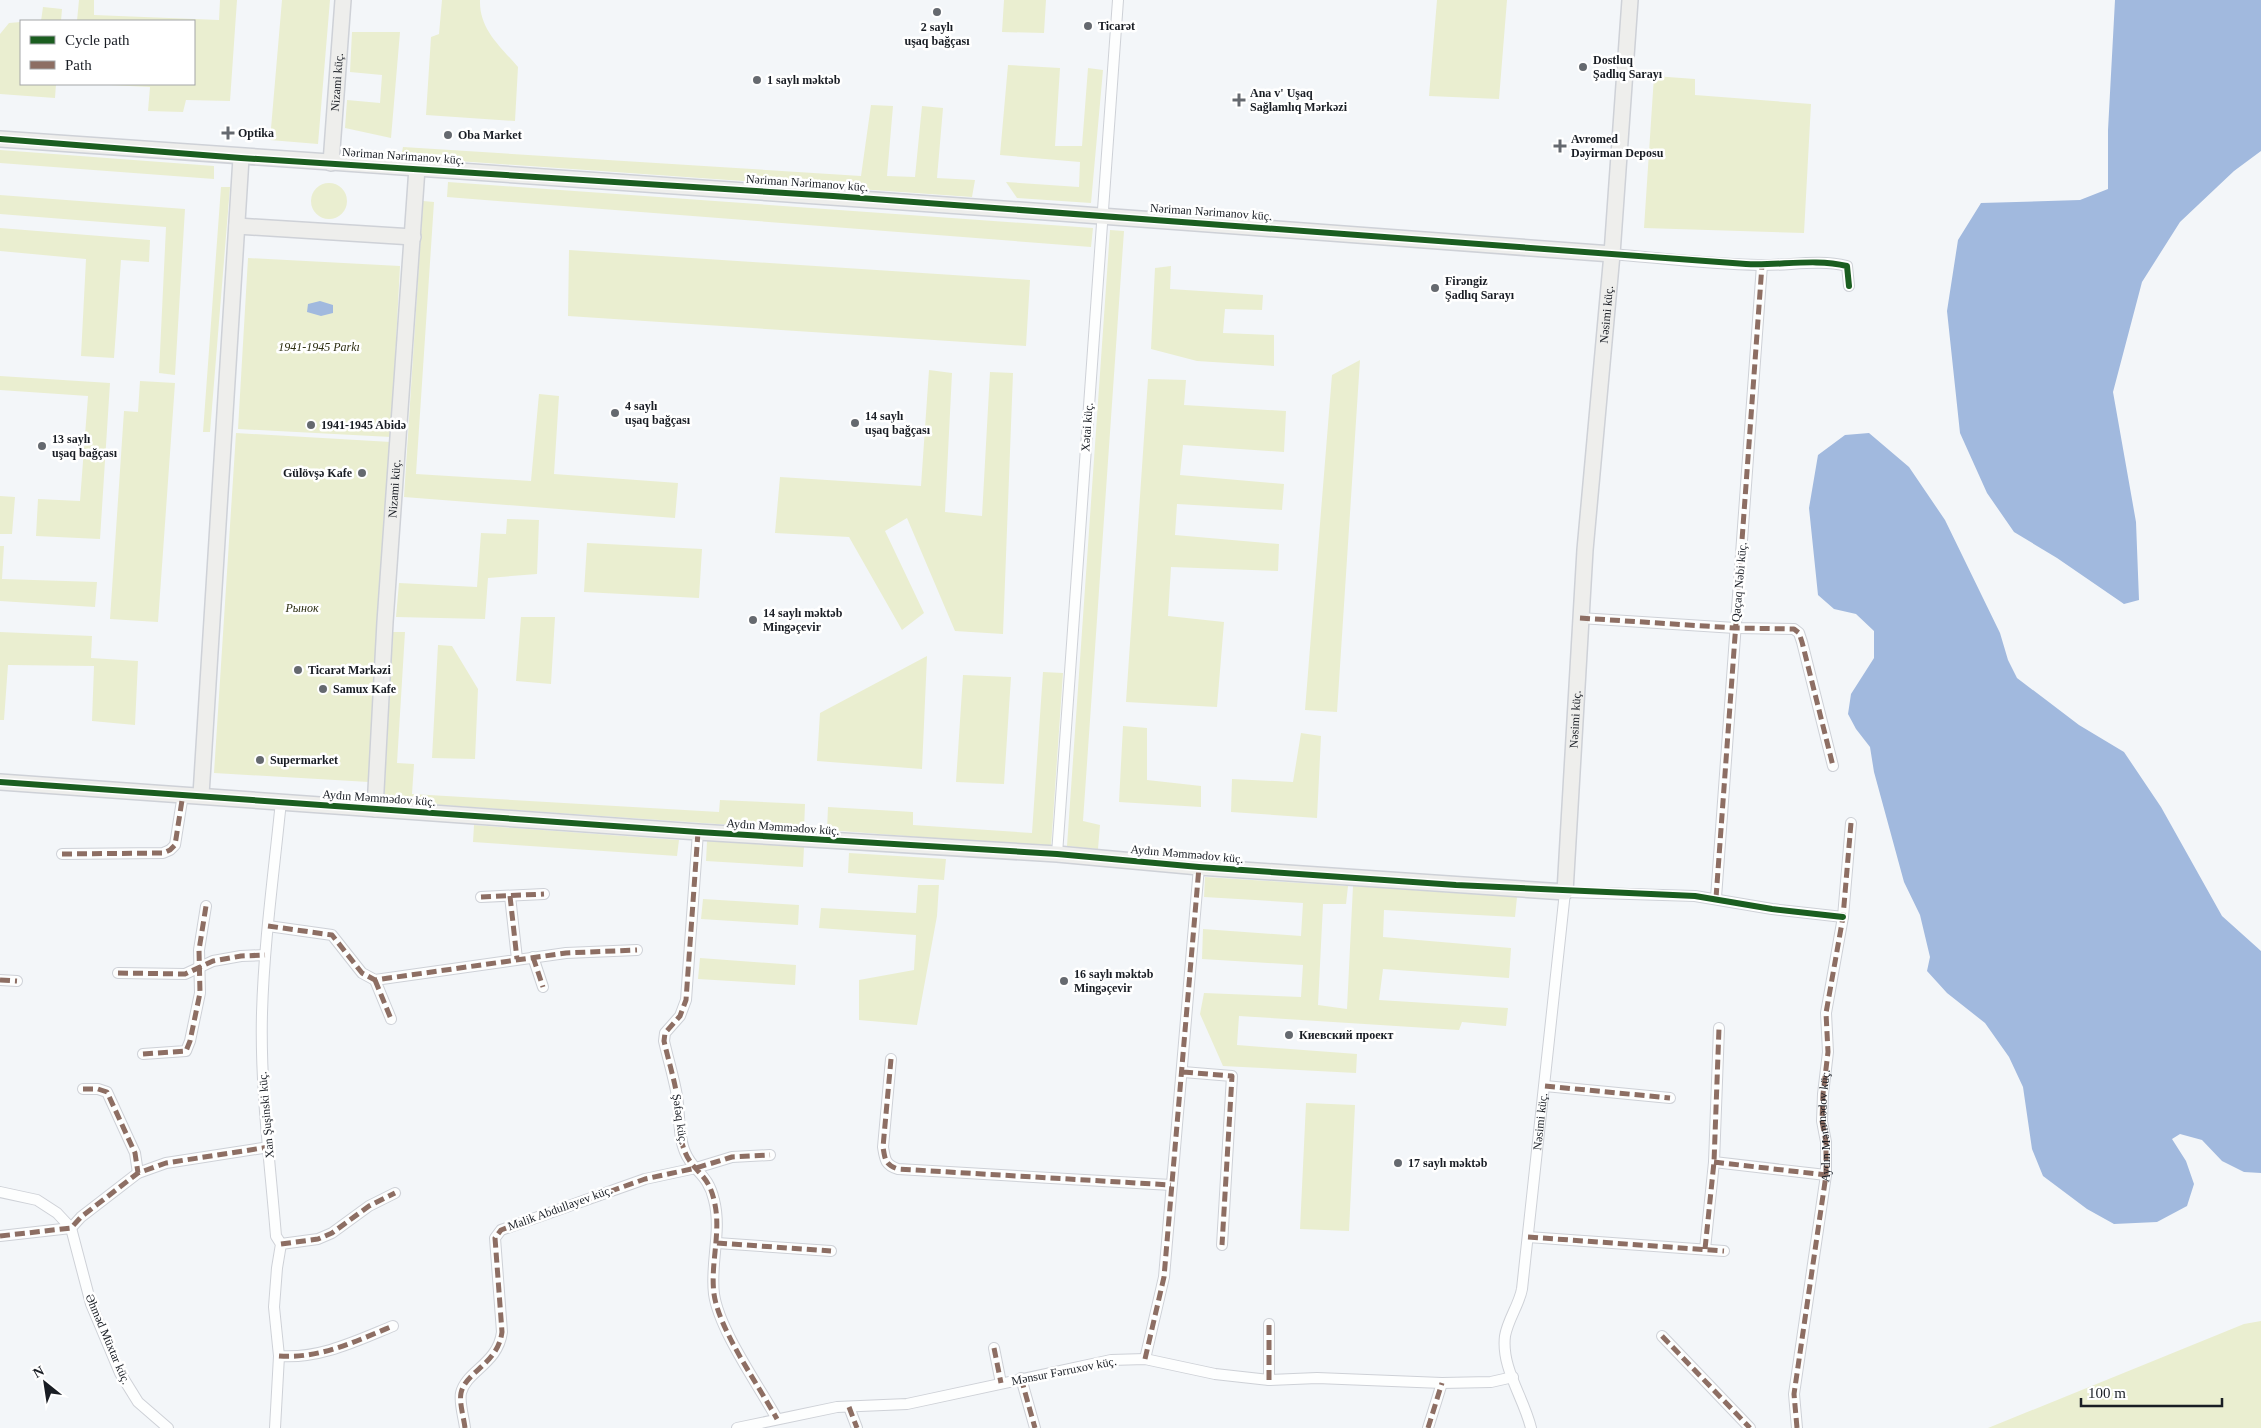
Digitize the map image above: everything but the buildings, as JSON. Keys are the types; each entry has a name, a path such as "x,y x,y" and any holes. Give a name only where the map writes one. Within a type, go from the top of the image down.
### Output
{"street":[{"name":"Nizami küç.","path":"331,163 343,0"},
{"name":"Xətai küç.","path":"1057,854 1118,0"},
{"name":"Nəsimi küç.","path":"1532,1428 1507,1358 1506,1336 1520,1296 1528,1237 1565,892 1580,618 1612,254 1630,0"},
{"name":"Nəriman Nərimanov küç.","path":"0,139 242,158 417,168 1102,215 1612,254"},
{"path":"201,795 242,158"},
{"name":"Nizami küç.","path":"375,809 386,612 417,168"},
{"path":"237,226 413,237"},
{"path":"1612,254 1762,265 1799,262 1839,264 1847,266 1849,286"},
{"name":"Qaçaq Nəbi küç.","path":"1716,898 1762,265"},
{"path":"1580,618 1794,630 1799,633 1833,766"},
{"name":"Aydın Məmmədov küç.","path":"0,782 698,832 1057,854 1199,867 1565,892"},
{"path":"62,854 163,853 170,850 175,845 183,794"},
{"name":"Xan Şuşinski küç.","path":"276,1428 279,1356 274,1307 281,1244 276,1236 262,1066 265,955 281,801"},
{"name":"Aydın Məmmədov küç.","path":"1797,1428 1794,1394 1826,1175 1826,1142 1822,1120 1822,1094 1828,1052 1826,1013 1843,917 1851,823"},
{"name":"Şəfəq küç.","path":"698,832 686,1000 680,1016 665,1033 664,1041 677,1095 684,1151 711,1186 718,1222 714,1293 717,1306 728,1333 777,1419"},
{"path":"1145,1359 1164,1277 1199,867"},
{"path":"1565,892 1716,898 1772,909 1843,917"},
{"path":"481,897 544,894"},
{"path":"510,896 517,959"},
{"path":"143,1054 186,1051 190,1041 200,993 200,939 206,906"},
{"path":"268,926 332,935 362,973 375,980 566,953 636,950"},
{"path":"118,973 178,974 200,968 213,961 241,956 265,955"},
{"path":"533,957 543,987"},
{"path":"0,980 17,981"},
{"path":"375,980 391,1019"},
{"path":"1705,1250 1714,1162 1720,1028"},
{"path":"891,1059 883,1147 885,1160 890,1166 898,1169 1172,1185"},
{"path":"1183,1072 1232,1076 1222,1245"},
{"path":"1545,1086 1670,1098"},
{"path":"83,1089 98,1089 107,1092 134,1153 138,1173"},
{"path":"0,1236 71,1228 81,1217 138,1173 166,1163 269,1147"},
{"name":"Malik Abdullayev küç.","path":"465,1428 461,1395 464,1386 496,1352 502,1332 495,1238 497,1234 510,1227 623,1186 732,1157 770,1155"},
{"path":"1714,1162 1826,1175"},
{"path":"0,1192 37,1200 57,1213 71,1228"},
{"path":"281,1244 318,1239 332,1233 369,1206 395,1193"},
{"name":"Əhməd Müxtar küç.","path":"71,1228 91,1304 120,1373 138,1402 168,1428"},
{"path":"1528,1237 1724,1251"},
{"path":"716,1243 831,1250"},
{"path":"1269,1324 1269,1380"},
{"path":"279,1356 300,1358 334,1350 393,1326"},
{"path":"1662,1336 1750,1428"},
{"path":"994,1348 1001,1383"},
{"name":"Mənsur Fərruxov küç.","path":"737,1428 849,1407 907,1404 1102,1361 1145,1359 1216,1374 1269,1380 1337,1379 1442,1383 1491,1382 1513,1377"},
{"path":"1021,1378 1035,1428"},
{"path":"1428,1428 1442,1383"},
{"path":"849,1407 857,1428"}],"green space":[{"path":"79,0 94,0 94,15 219,20 220,0 237,0 230,101 186,100 183,112 148,111 150,87 109,85 195,85 195,20 77,20"},
{"path":"282,0 330,0 318,144 270,140"},
{"path":"442,0 480,0 483,20 487,28 518,67 515,121 426,115 431,37 439,34"},
{"path":"1004,0 1046,0 1044,33 1002,32"},
{"path":"1437,0 1507,0 1499,99 1429,96"},
{"path":"43,7 62,9 61,20 41,20"},
{"path":"20,22 20,85 56,85 55,98 0,94 0,34 9,23"},
{"path":"352,32 400,32 391,138 345,128 347,100 380,103 382,75 350,72"},
{"path":"1008,65 1060,68 1055,146 1082,146 1088,68 1103,70 1091,203 1017,198 1006,182 1079,187 1080,162 1000,155"},
{"path":"1654,76 1695,79 1695,95 1811,104 1804,233 1644,228"},
{"path":"871,105 893,106 887,176 915,177 922,106 943,108 937,178 975,180 972,197 401,157 403,147 861,176"},
{"path":"0,150 214,166 214,179 0,163"},
{"path":"448,182 1093,228 1091,247 447,197"},
{"path":"329,183 336,184 342,188 346,194 346,208 342,214 336,218 329,219 322,218 316,214 312,208 311,201 312,194 316,188 322,184"},
{"path":"221,187 230,187 210,432 203,432"},
{"path":"0,195 185,209 175,375 159,373 166,227 0,214"},
{"path":"423,201 434,202 416,474 531,481 539,394 559,396 554,474 678,483 675,518 404,497"},
{"path":"0,228 150,240 149,262 121,260 114,358 81,356 86,259 0,251"},
{"path":"1110,230 1124,231 1083,821 1100,825 1098,849 1067,846"},
{"path":"569,250 1030,280 1026,346 568,316"},
{"name":"1941-1945 Parkı","path":"248,258 400,266 391,437 238,429"},
{"path":"1171,266 1170,289 1263,295 1262,310 1225,309 1223,333 1274,335 1274,366 1197,361 1151,349 1155,268"},
{"path":"1360,360 1337,712 1305,710 1332,375"},
{"path":"929,370 952,373 945,512 982,516 990,372 1013,373 1003,634 955,631 907,518 885,531 924,613 902,630 849,537 775,533 780,477 921,486"},
{"path":"0,376 110,383 100,539 36,536 38,499 80,501 88,396 0,390"},
{"path":"1148,379 1186,380 1184,405 1286,411 1284,452 1183,445 1180,475 1284,484 1282,510 1177,504 1175,535 1279,544 1278,571 1171,567 1168,616 1224,622 1217,707 1126,702"},
{"path":"140,381 175,383 158,622 110,619 124,411 138,412"},
{"name":"Рынок","path":"236,433 391,442 369,782 214,773"},
{"path":"0,496 15,497 12,534 0,534"},
{"path":"507,519 539,520 537,574 488,578 485,619 396,617 399,583 477,587 481,533 506,534"},
{"path":"587,543 702,549 699,598 584,592"},
{"path":"0,546 4,546 2,579 97,582 95,607 0,601"},
{"path":"521,617 555,617 551,684 516,681"},
{"path":"0,632 92,636 91,658 138,661 135,725 92,721 94,666 8,665 4,720 0,720"},
{"path":"393,632 405,632 397,763 414,764 412,794 719,812 720,800 805,804 804,830 384,801"},
{"path":"438,645 452,646 478,689 475,759 432,758"},
{"path":"927,656 922,769 817,761 820,713"},
{"path":"1043,672 1063,673 1051,847 827,830 828,807 913,812 913,825 1032,833"},
{"path":"963,675 1011,677 1004,784 956,782"},
{"path":"1123,726 1147,728 1147,780 1201,786 1201,807 1119,802"},
{"path":"1301,733 1321,736 1317,818 1231,812 1232,779 1293,782"},
{"path":"474,825 679,840 677,856 473,842"},
{"path":"707,841 804,847 803,867 706,861"},
{"path":"849,853 946,859 944,880 848,873"},
{"path":"1205,877 1348,886 1346,904 1323,904 1318,1005 1347,1009 1353,886 1517,897 1515,917 1384,910 1383,937 1511,948 1509,978 1383,969 1379,1000 1508,1008 1506,1026 1462,1022 1459,1030 1239,1016 1237,1045 1357,1054 1356,1073 1223,1066 1200,1014 1204,993 1301,997 1303,965 1202,959 1203,929 1301,936 1303,903 1204,897"},
{"path":"918,885 939,885 937,916 917,1025 859,1020 859,980 914,970 916,935 819,928 821,908 916,913"},
{"path":"703,899 799,905 798,925 701,919"},
{"path":"700,958 796,965 795,985 698,979"},
{"path":"1306,1103 1355,1105 1349,1231 1300,1229"},
{"path":"2261,1321 2261,1428 1988,1428 2244,1324"}],"water":[{"path":"2115,0 2261,0 2261,151 2234,171 2180,222 2142,282 2113,392 2136,522 2139,600 2124,604 2057,558 2014,532 1987,493 1960,433 1947,311 1958,240 1981,203 2080,200 2108,189 2108,130"},
{"path":"320,301 333,305 333,313 321,316 307,312 308,304"},
{"path":"1869,433 1909,467 1945,520 2000,633 2008,660 2017,678 2079,725 2124,752 2161,807 2222,916 2261,951 2261,1173 2244,1172 2222,1161 2202,1140 2180,1134 2172,1139 2186,1161 2194,1184 2187,1206 2157,1222 2114,1224 2087,1209 2043,1176 2032,1149 2023,1087 2009,1057 1985,1023 1947,993 1927,971 1930,957 1920,915 1904,882 1874,772 1870,747 1856,729 1848,714 1851,694 1874,658 1874,631 1856,614 1834,609 1818,595 1809,508 1818,455 1845,435"}],"marked path":[{"path":"1716,898 1762,265"},
{"path":"1580,618 1735,628 1794,629 1799,633 1802,642 1833,766"},
{"path":"62,854 163,853 170,850 175,845 183,794"},
{"path":"1797,1428 1794,1394 1826,1175 1826,1142 1822,1121 1828,1052 1826,1013 1843,917 1851,823"},
{"path":"698,832 686,1000 680,1016 665,1033 664,1041 677,1096 683,1146 688,1159 708,1184 714,1200 717,1223 713,1282 717,1308 731,1341 777,1419"},
{"path":"1145,1359 1164,1277 1199,867"},
{"path":"481,897 544,894"},
{"path":"510,896 517,959"},
{"path":"143,1054 186,1051 190,1041 200,993 199,950 206,906"},
{"path":"268,926 332,935 362,973 375,980 566,953 637,950"},
{"path":"118,973 185,974 213,961 241,956 265,955"},
{"path":"533,957 543,987"},
{"path":"0,980 17,981"},
{"path":"375,980 391,1019"},
{"path":"1705,1249 1714,1162 1719,1028"},
{"path":"891,1059 883,1147 886,1161 890,1166 898,1169 1171,1185"},
{"path":"1183,1072 1232,1076 1222,1245"},
{"path":"1545,1086 1670,1098"},
{"path":"83,1089 98,1089 107,1092 135,1153 138,1173"},
{"path":"0,1236 71,1228 81,1217 138,1173 166,1163 269,1147"},
{"path":"465,1428 461,1406 461,1393 464,1385 495,1352 502,1332 495,1238 501,1230 645,1179 696,1168 732,1157 770,1155"},
{"path":"1714,1162 1826,1175"},
{"path":"281,1244 318,1239 332,1233 369,1206 395,1193"},
{"path":"1528,1237 1724,1251"},
{"path":"717,1243 831,1251"},
{"path":"1269,1324 1269,1380"},
{"path":"279,1356 309,1355 323,1352 393,1326"},
{"path":"1662,1336 1750,1428"},
{"path":"994,1348 1001,1383"},
{"path":"1021,1378 1035,1428"},
{"path":"1428,1428 1442,1383"},
{"path":"849,1407 857,1428"}],"cycle path":[{"path":"0,139 241,158 833,196 1746,264 1809,262 1835,264 1847,266 1849,286"},
{"path":"0,782 698,832 1057,854 1199,867 1456,885 1695,896 1772,909 1843,917"}],"place":[{"name":"2 saylı uşaq bağçası","path":"937,12"},
{"name":"Ticarət","path":"1088,26"},
{"name":"Dostluq Şadlıq Sarayı","path":"1583,67"},
{"name":"1 saylı məktəb","path":"757,80"},
{"name":"Ana v' Uşaq Sağlamlıq Mərkəzi","path":"1239,100"},
{"name":"Optika","path":"228,133"},
{"name":"Oba Market","path":"448,135"},
{"name":"Avromed Dəyirman Deposu","path":"1560,146"},
{"name":"Firəngiz Şadlıq Sarayı","path":"1435,288"},
{"name":"4 saylı uşaq bağçası","path":"615,413"},
{"name":"14 saylı uşaq bağçası","path":"855,423"},
{"name":"1941-1945 Abidə","path":"311,425"},
{"name":"13 saylı uşaq bağçası","path":"42,446"},
{"name":"Gülövşə Kafe","path":"362,473"},
{"name":"14 saylı məktəb Mingəçevir","path":"753,620"},
{"name":"Ticarət Mərkəzi","path":"298,670"},
{"name":"Samux Kafe","path":"323,689"},
{"name":"Supermarket","path":"260,760"},
{"name":"16 saylı məktəb Mingəçevir","path":"1064,981"},
{"name":"Киевский проект","path":"1289,1035"},
{"name":"17 saylı məktəb","path":"1398,1163"}]}
